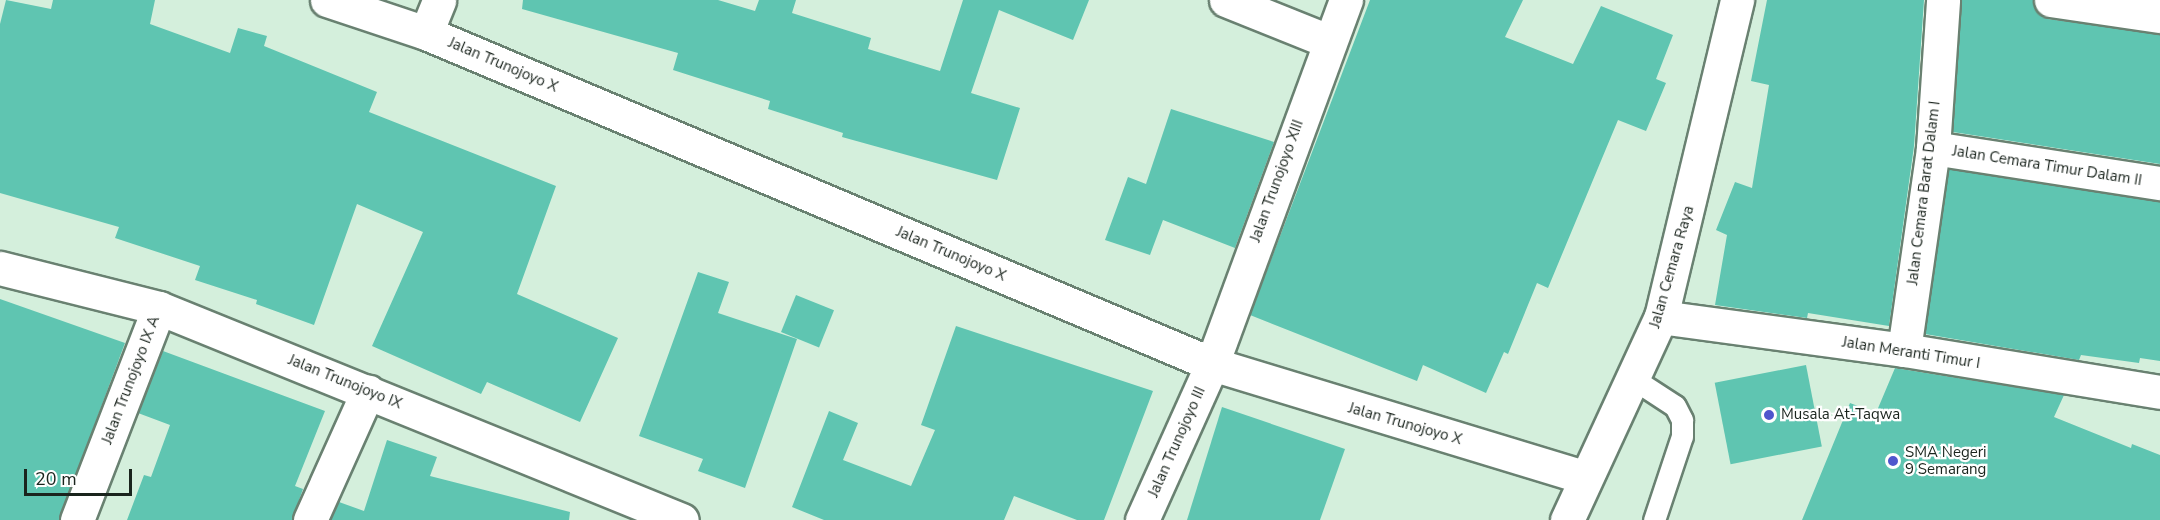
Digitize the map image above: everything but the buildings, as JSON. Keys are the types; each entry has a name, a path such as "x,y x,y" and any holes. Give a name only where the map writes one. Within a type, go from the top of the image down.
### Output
{"street":[{"name":"Jalan Trunojoyo X","path":"327,0 426,33 1212,364 1585,477"},
{"path":"426,33 439,0"},
{"path":"1226,0 1328,41"},
{"name":"Jalan Trunojoyo XIII","path":"1212,364 1328,41 1346,0"},
{"name":"Jalan Cemara Raya","path":"1567,520 1661,317 1737,0"},
{"name":"Jalan Cemara Barat Dalam I","path":"1904,350 1933,148 1942,0"},
{"path":"2051,0 2160,16"},
{"name":"Jalan Cemara Timur Dalam II","path":"1933,148 2160,183"},
{"name":"Jalan Trunojoyo IX","path":"0,268 159,308 368,390 682,520"},
{"name":"Jalan Trunojoyo IX A","path":"77,520 159,308"},
{"name":"Jalan Meranti Timur I","path":"1661,317 1904,350 2160,393"},
{"name":"Jalan Trunojoyo III","path":"1142,520 1212,364"},
{"path":"310,520 368,390"}],"lane":[{"path":"1632,378 1676,406 1682,420 1682,436 1654,520"}],"place":[{"name":"Musala At-Taqwa","path":"1769,415"},
{"name":"SMA Negeri 9 Semarang","path":"1893,461"}]}
